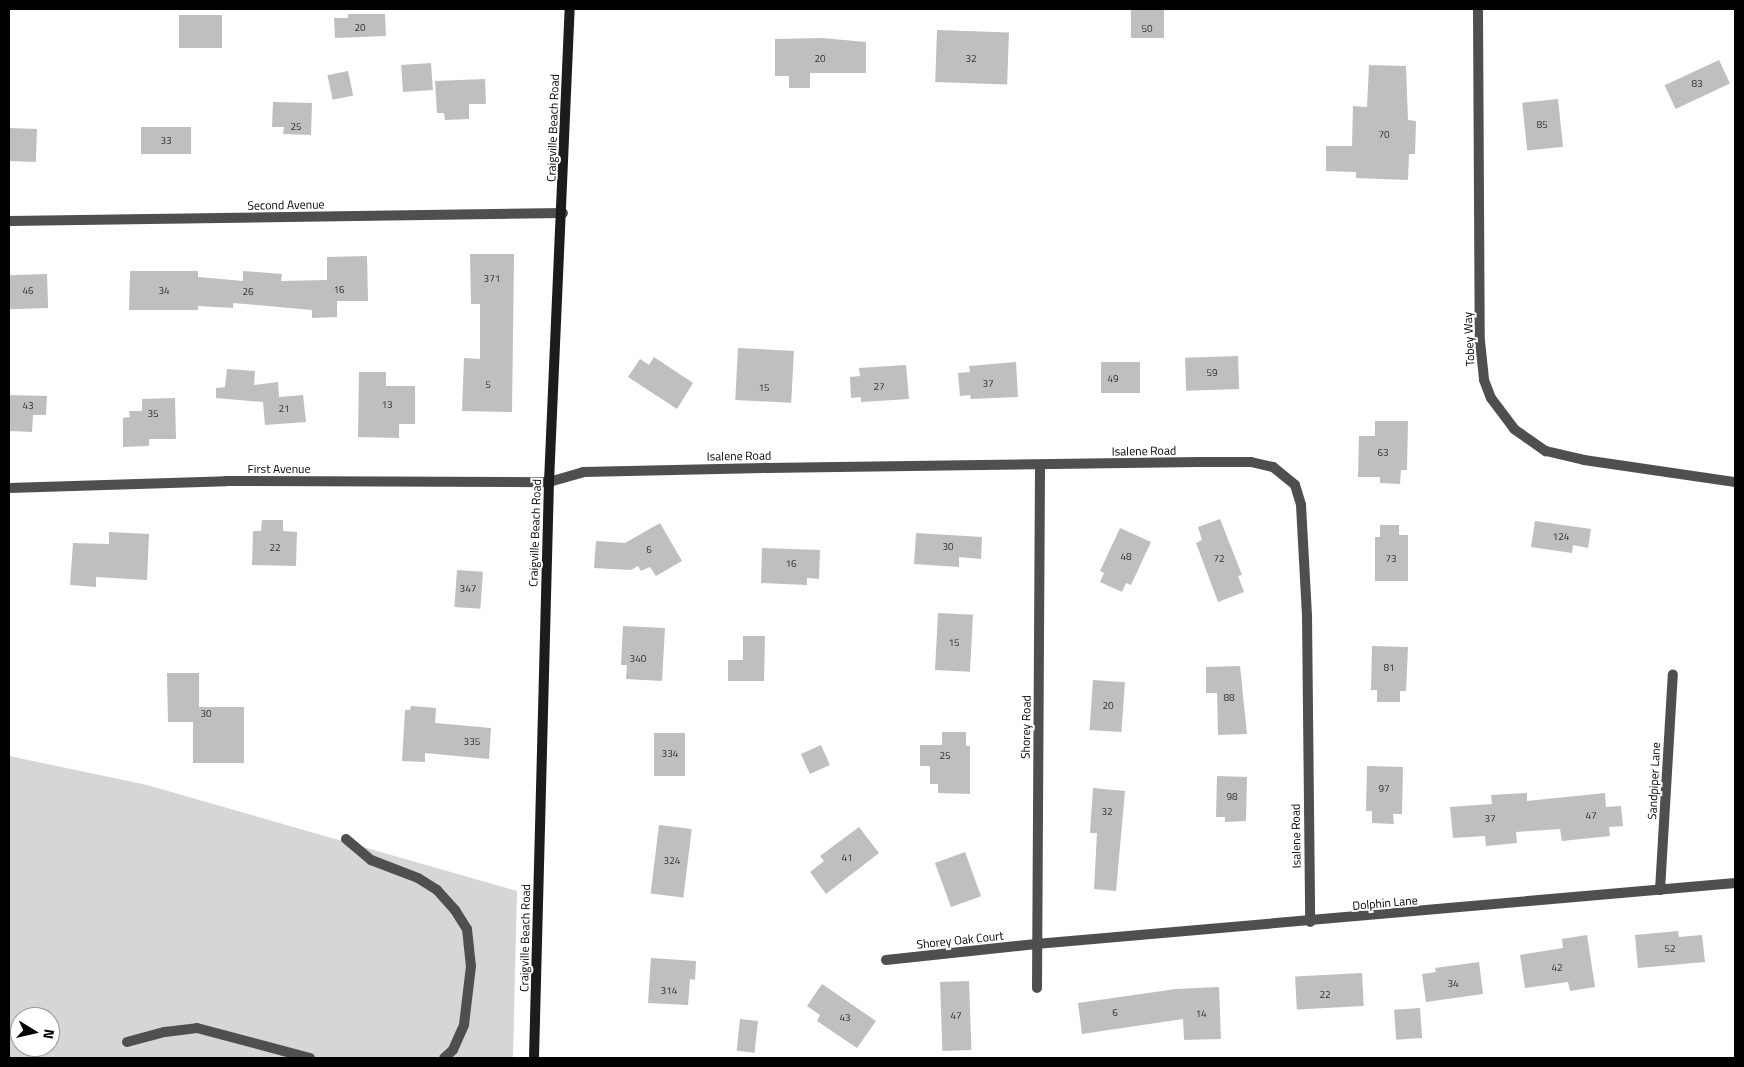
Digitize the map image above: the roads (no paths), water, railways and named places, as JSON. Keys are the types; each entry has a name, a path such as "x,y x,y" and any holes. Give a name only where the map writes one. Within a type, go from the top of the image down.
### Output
{"main road":[{"name":"Craigville Beach Road","path":"534,1058 549,482 563,213 570,9"}],"street":[{"name":"Tobey Way","path":"1478,9 1480,341 1484,380 1491,398 1514,429 1546,451 1584,460 1735,482"},
{"name":"Second Avenue","path":"9,221 563,213"},
{"name":"Isalene Road","path":"549,482 583,472 1251,462 1273,467 1295,485 1301,505 1307,615 1310,922"},
{"name":"Shorey Road","path":"1037,988 1040,465"},
{"name":"First Avenue","path":"9,488 226,482 549,482"},
{"name":"Sandpiper Lane","path":"1660,890 1673,674"},
{"path":"346,839 371,860 418,878 437,890 455,910 467,929 471,966 464,1025 450,1057"},
{"name":"Dolphin Lane","path":"1036,944 1310,922 1735,883"},
{"name":"Shorey Oak Court","path":"886,960 1036,944"},
{"path":"127,1042 165,1032 197,1028 310,1058"}]}
